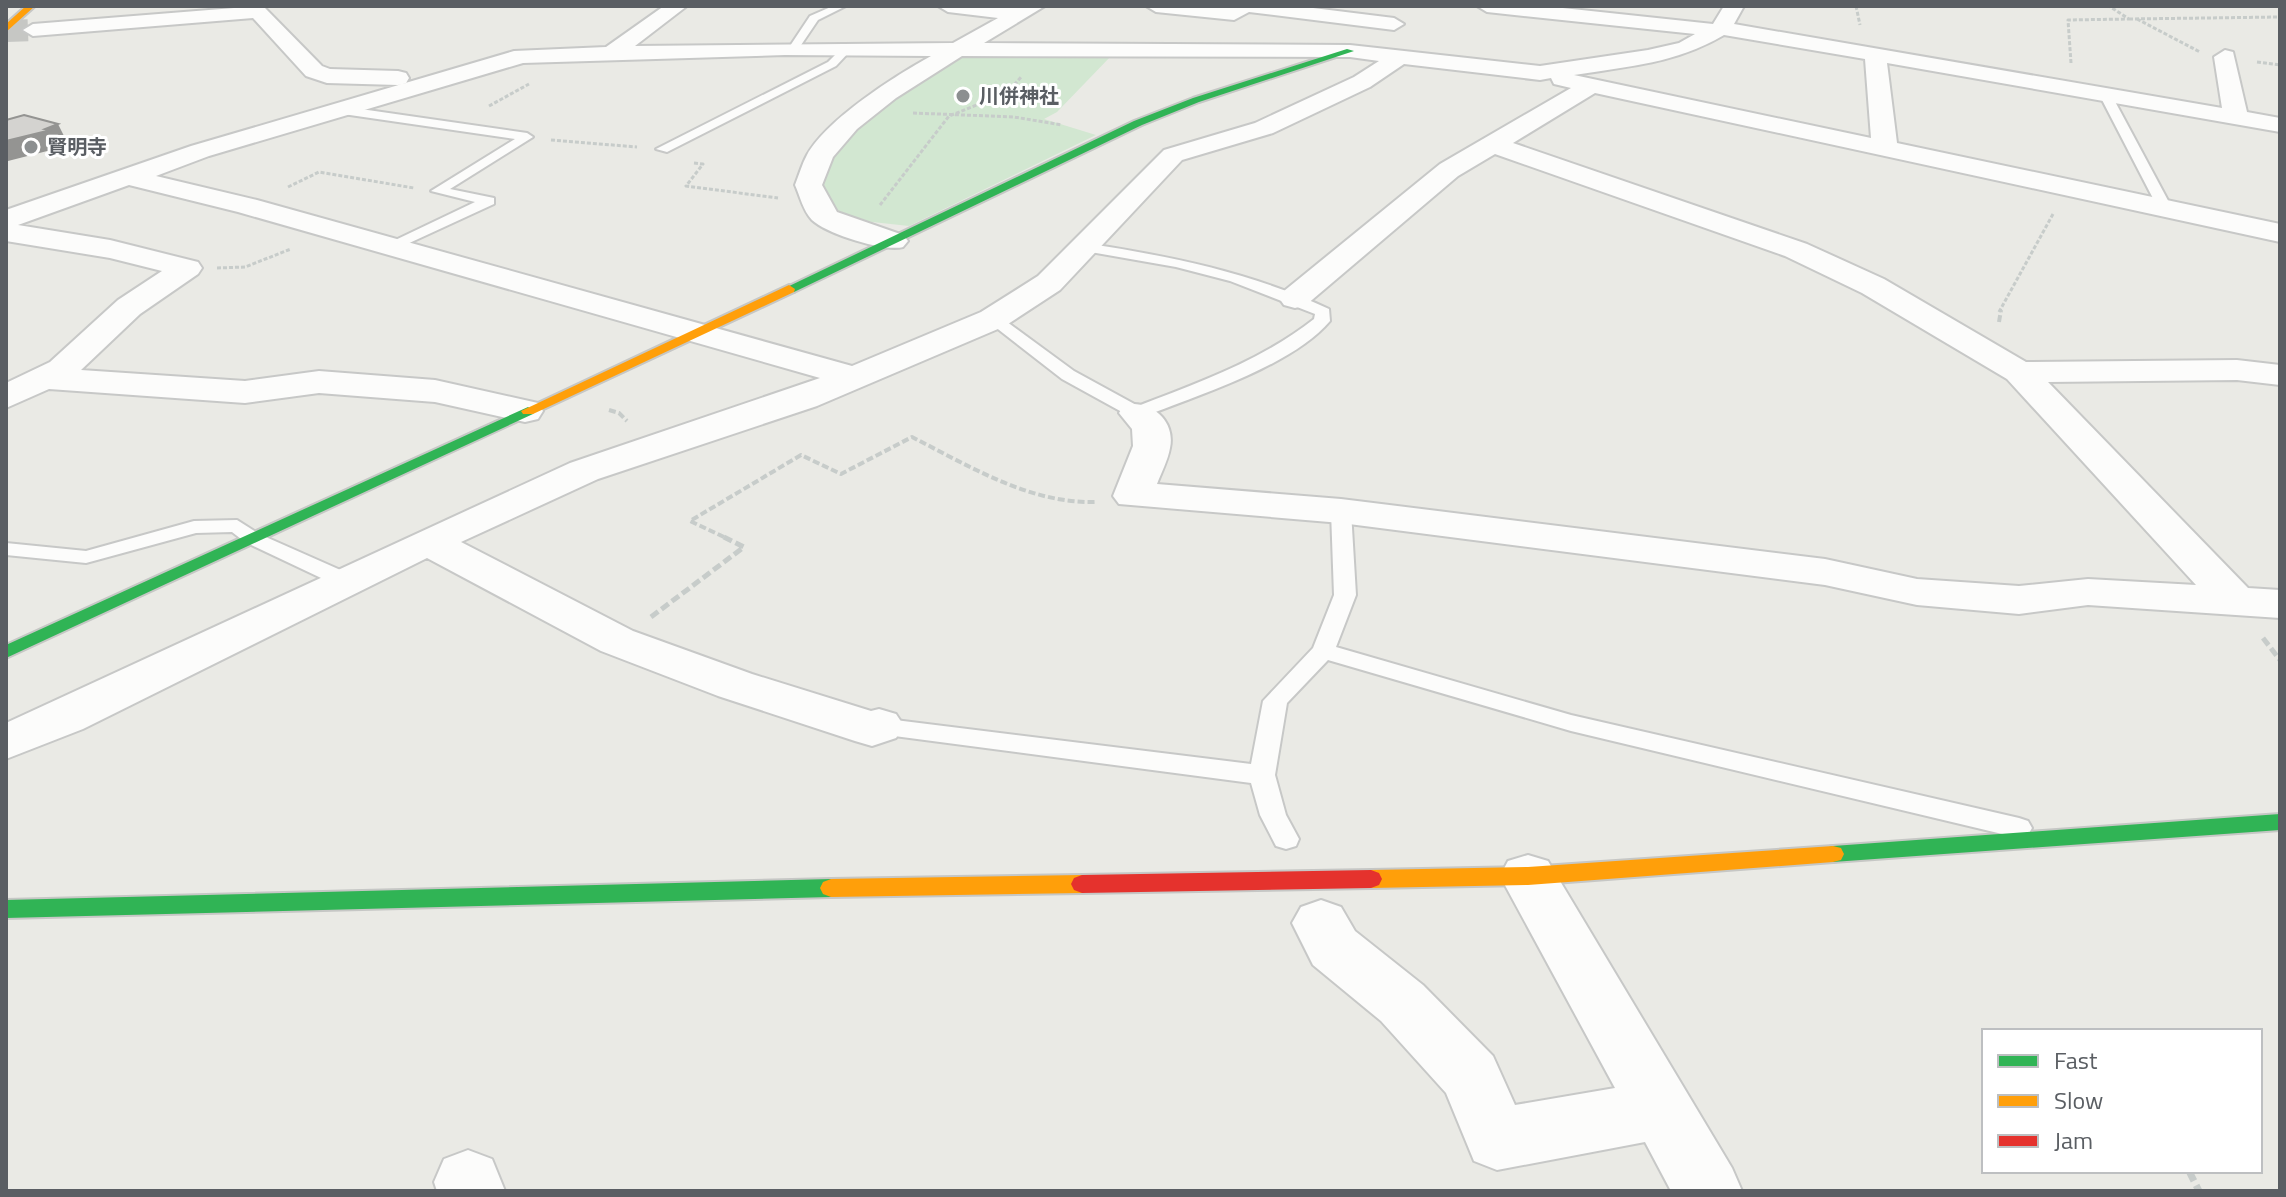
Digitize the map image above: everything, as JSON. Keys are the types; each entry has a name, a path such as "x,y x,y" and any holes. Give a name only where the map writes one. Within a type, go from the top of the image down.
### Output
{"street":[{"path":"6,29 31,6"},
{"path":"20,49 62,27 75,6"},
{"path":"612,53 677,6"},
{"path":"948,6 1028,11"},
{"path":"6,652 701,332 1108,138 1196,100 1350,51 1374,41 1400,19 1247,6 1234,14 1156,6"},
{"path":"1487,6 1719,29 2280,125"},
{"path":"1540,73 1648,57 1686,48 1719,29 1734,6"},
{"path":"893,241 837,223 821,213 811,197 809,178 816,161 864,109 956,50 1028,11"},
{"path":"33,30 258,12 314,71 327,76 441,78"},
{"path":"6,220 123,176 522,56 793,49 1350,51 1540,73 1589,87 2280,233"},
{"path":"1875,54 1885,149"},
{"path":"6,742 66,717 428,542 584,471 857,378 993,319 1032,297 1173,155 1264,128 1362,82 1400,57"},
{"path":"2225,57 2236,117"},
{"path":"1295,298 1449,170 1589,87"},
{"path":"1492,144 1796,250 1873,286 2013,369 2236,602"},
{"path":"123,176 247,206 857,378"},
{"path":"6,232 110,249 187,268"},
{"path":"6,397 62,369 129,307 187,268"},
{"path":"2013,369 2237,370 2280,375"},
{"path":"43,378 245,392 319,382 435,391 539,404"},
{"path":"1137,413 1150,426 1152,446 1133,496 1341,511 1825,572 1917,592 2019,600 2088,592 2280,604"},
{"path":"428,542 617,641 735,685 872,729 879,726"},
{"path":"6,909 528,894 1528,876 2280,822"},
{"path":"1528,876 1708,1191"},
{"path":"1321,923 1334,948 1402,1003 1471,1076 1497,1139 1661,1109"}],"lane":[{"path":"793,49 814,18 841,6"},
{"path":"662,149 832,64 846,50"},
{"path":"2105,94 2165,208"},
{"path":"340,110 527,137 438,191"},
{"path":"392,247 489,201 438,191"},
{"path":"993,319 1068,375 1137,413 1219,381 1288,348 1322,321 1323,312 1295,298 1217,270 1084,247"},
{"path":"1286,839 1273,815 1262,775 1275,701 1323,651 1345,595 1341,511"},
{"path":"6,549 86,557 194,527 237,526 252,538 346,581"},
{"path":"1323,651 1571,723 2055,837"},
{"path":"879,726 1262,775"}],"path":[{"path":"2109,6 2129,19"},
{"path":"2072,88 2068,20 2280,17"},
{"path":"860,229 949,116 1007,93 1043,51"},
{"path":"449,126 524,89 564,55"},
{"path":"864,109 949,116 1014,117 1051,122 1108,138"},
{"path":"247,206 319,172 438,191"},
{"path":"2013,369 1998,315 2032,248 2069,187"},
{"path":"187,268 245,267 337,231"},
{"path":"539,404 619,413 653,448"},
{"path":"617,641 744,547 690,521 801,455 841,474 912,437 978,471 1078,505 1133,496"},
{"path":"2190,1173 2199,1191"}],"green space":[{"path":"1113,54 1057,112 1044,119 1096,135 909,226 854,220 833,207 819,190 822,166 851,131 884,103 958,55"}],"building":[{"path":"24,115 58,124 45,129 51,130 6,141 6,120"}],"tunnel":[{"path":"6,31 33,30"}],"traffic: fast":[{"path":"789,289 1138,123 1196,100 1350,51"},
{"path":"6,652 528,411"},
{"path":"1833,854 2280,822"},
{"path":"6,909 831,888"}],"traffic: slow":[{"path":"6,29 31,6"},
{"path":"528,411 789,289"},
{"path":"1371,879 1528,876 1833,854"},
{"path":"831,888 1082,884"}],"traffic: jam":[{"path":"1082,884 1371,879"}],"place":[{"name":"川併神社","path":"963,96"},
{"name":"賢明寺","path":"31,147"}]}
